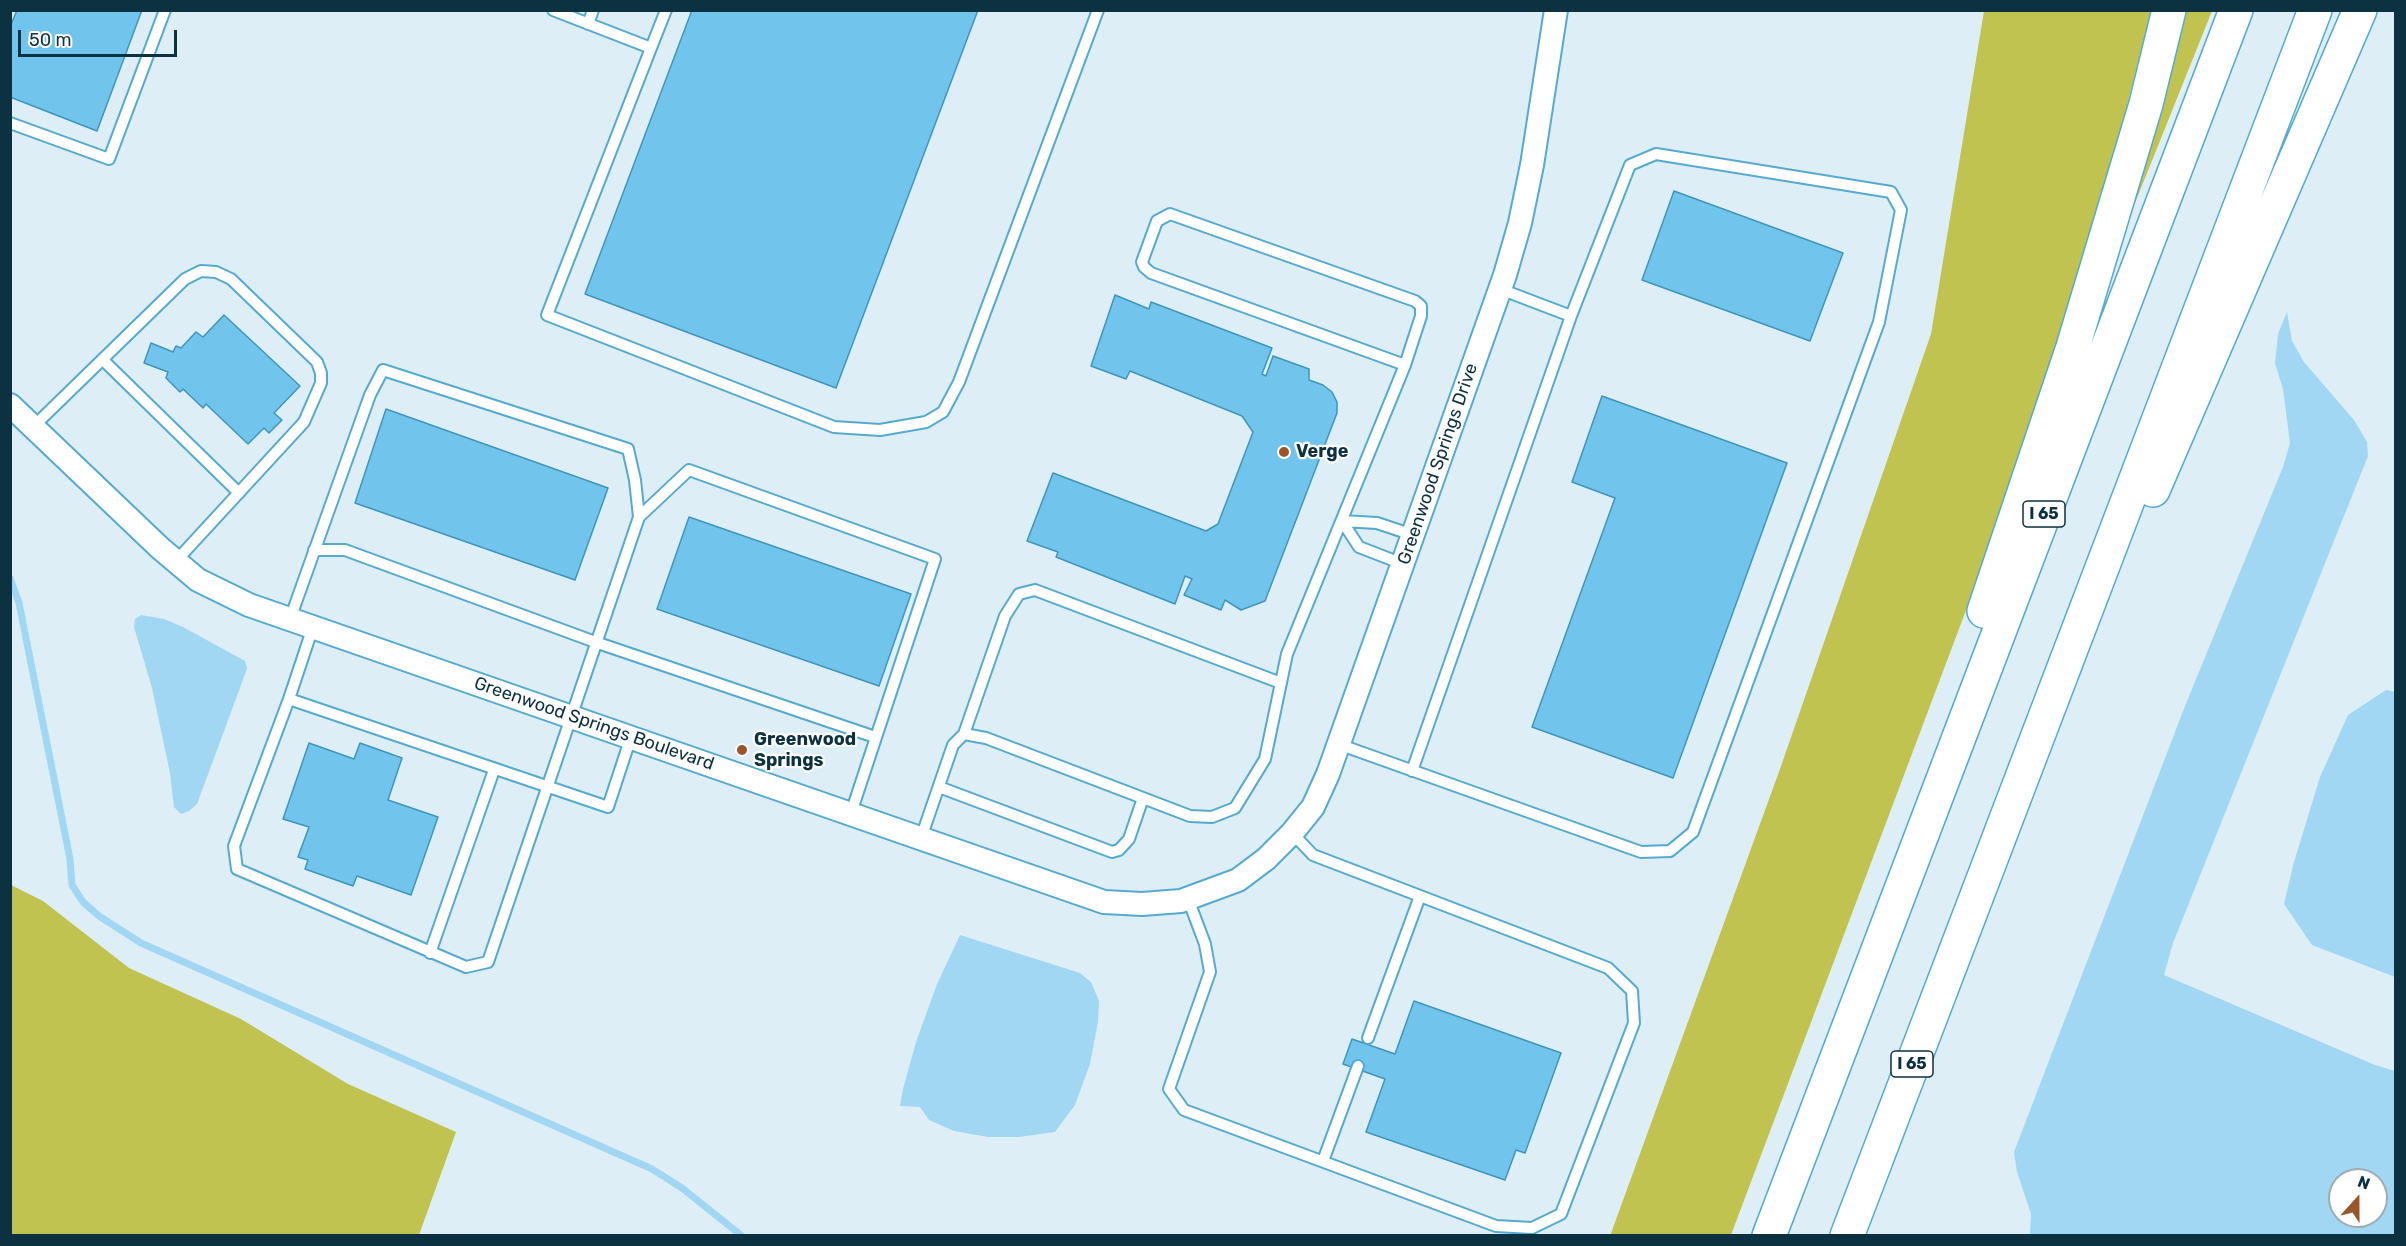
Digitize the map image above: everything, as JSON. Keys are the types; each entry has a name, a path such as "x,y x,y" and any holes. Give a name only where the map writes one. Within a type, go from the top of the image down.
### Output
{"highway":[{"path":"1851,1018 2073,347 2146,104 2169,10"},
{"name":"I 65","path":"1769,1236 2236,10"},
{"name":"I 65","path":"1847,1236 2315,10"},
{"path":"1977,893 2195,396 2360,10"}],"street":[{"name":"Greenwood Springs Drive","path":"1238,880 1266,859 1292,833 1313,807 1338,744 1500,289 1520,223 1532,165 1556,10"},
{"name":"Greenwood Springs Boulevard","path":"10,405 198,580 249,605 1104,902 1142,904 1188,899 1238,880"}],"lane":[{"path":"10,123 109,159 165,10"},
{"path":"553,10 651,48"},
{"path":"588,24 594,10"},
{"path":"666,10 547,315 834,427 880,430 926,422 944,412 959,382 1098,10"},
{"path":"1338,744 1412,771 1641,852 1670,851 1693,832 1879,322 1901,210 1891,192 1656,154 1630,165 1571,316 1412,771"},
{"path":"964,734 986,738 1190,816 1212,817 1235,808 1265,759 1287,654 1405,364 1421,316 1421,306 1415,301 1170,214 1157,221 1142,262 1151,273 1405,364"},
{"path":"33,427 185,279 201,271 216,272 231,279 317,362 321,372 321,383 304,422 176,561"},
{"path":"1500,289 1571,316"},
{"path":"103,360 239,493"},
{"path":"290,618 370,395 383,370 628,449 635,480 639,517 488,963 466,967 237,869 234,846 314,626"},
{"path":"639,517 689,470 935,559 851,813"},
{"path":"1342,521 1377,522 1413,535"},
{"path":"1342,521 1359,547 1403,564"},
{"path":"314,550 345,550 598,643 875,737"},
{"path":"921,838 953,745 964,734 1005,616 1019,594 1035,590 1281,683"},
{"path":"289,699 608,807 631,737"},
{"path":"430,952 494,770"},
{"path":"939,787 1112,852 1119,850 1129,839 1143,798"},
{"path":"1188,899 1205,944 1210,972 1169,1089 1184,1110 1496,1226 1532,1228 1561,1214 1634,1023 1632,991 1608,968 1313,855 1292,833"},
{"path":"1368,1038 1420,896"},
{"path":"1323,1161 1358,1066"}],"shaded area":[{"path":"1984,11 2151,11 2119,137 2061,329 1977,581 1731,1235 1610,1236 1780,769 1931,334"},
{"path":"2184,11 2212,11 2117,248"},
{"path":"11,885 43,901 129,968 241,1019 348,1084 456,1132 419,1235 11,1235"}],"water":[{"path":"2287,312 2292,341 2304,362 2354,420 2367,442 2368,456 2173,943 2164,975 2375,1065 2395,1071 2395,1235 2030,1235 2031,1214 2017,1172 2014,1152 2185,706 2283,467 2290,443 2283,389 2275,363 2278,334"},
{"path":"141,615 164,619 183,627 245,661 247,668 197,804 181,814 174,807 170,773 152,688 134,627 135,619"},
{"path":"2386,690 2396,692 2395,977 2312,945 2284,904 2294,862 2320,777 2348,715"},
{"path":"960,935 1080,973 1091,982 1099,1001 1098,1022 1090,1064 1075,1105 1055,1132 1019,1137 988,1137 954,1131 929,1120 920,1107 900,1106 916,1042 937,984"}],"building":[{"path":"17,10 142,10 97,131 10,97 10,27"},
{"path":"692,10 978,10 836,388 585,294"},
{"path":"1674,191 1843,253 1810,341 1642,280"},
{"name":"Verge","path":"1115,295 1149,309 1151,302 1272,348 1262,374 1266,376 1273,356 1309,369 1309,380 1323,385 1332,392 1337,402 1337,413 1265,601 1241,610 1225,600 1221,610 1184,595 1192,579 1185,576 1175,604 1056,557 1058,552 1027,541 1053,473 1206,531 1218,524 1253,432 1242,416 1130,371 1126,379 1091,366"},
{"path":"224,315 300,386 274,413 282,420 269,433 264,428 248,444 206,404 203,408 183,389 180,392 166,378 168,372 144,363 151,343 173,352 176,346 181,348 196,332 203,337"},
{"path":"1602,396 1787,463 1673,778 1532,727 1615,498 1572,482"},
{"path":"386,409 608,488 575,580 355,503"},
{"path":"689,517 911,594 879,686 657,609"},
{"path":"309,743 354,759 360,743 402,758 388,800 438,817 411,895 357,876 353,886 305,869 308,860 298,857 309,827 283,819"},
{"path":"1414,1001 1561,1053 1525,1153 1516,1150 1505,1180 1366,1132 1385,1079 1343,1064 1352,1039 1395,1054"}],"waterway":[{"path":"10,578 19,603 70,859 72,885 83,902 99,916 141,943 652,1169 682,1188 742,1236"}],"place":[{"name":"Verge","path":"1284,452"},
{"name":"Greenwood Springs","path":"742,750"}]}
